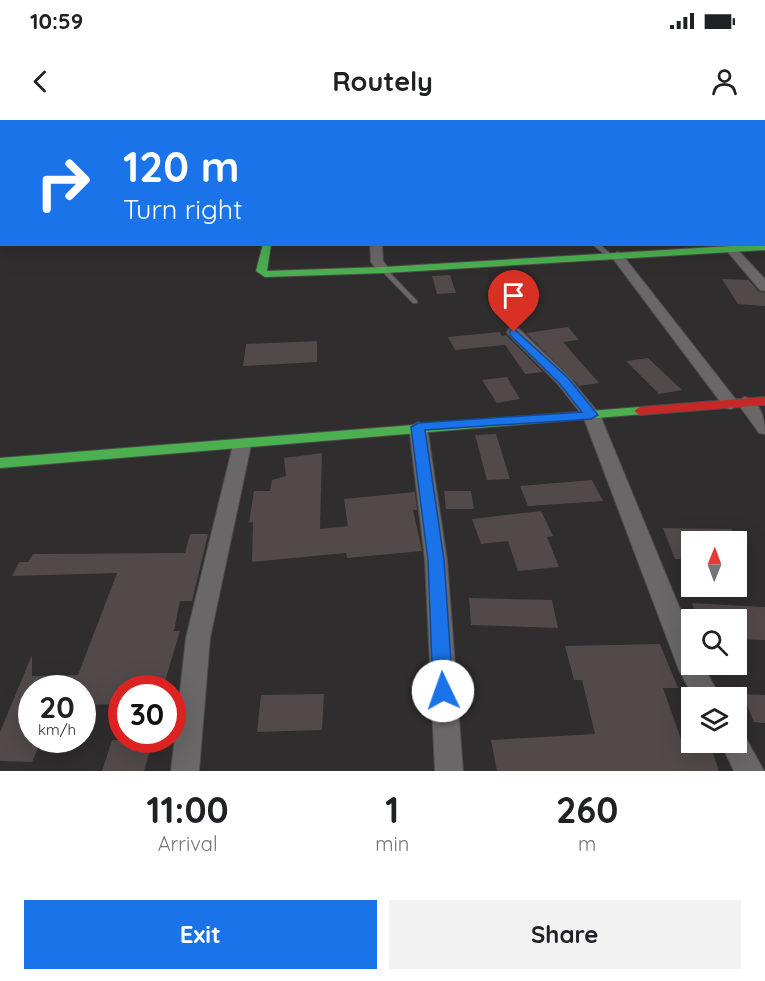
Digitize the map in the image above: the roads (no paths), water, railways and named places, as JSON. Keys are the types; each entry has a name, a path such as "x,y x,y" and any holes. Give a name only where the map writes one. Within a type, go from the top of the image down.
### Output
{"street":[{"path":"267,246 261,271 265,274 384,270 613,256 702,247 731,249 765,247"},
{"path":"376,246 377,262 384,270"},
{"path":"731,249 765,287"},
{"path":"613,256 738,403 765,429"},
{"path":"514,332 563,380 591,415 692,670 702,687"},
{"path":"0,463 242,445 418,427 765,400"},
{"path":"418,427 436,560 449,771"},
{"path":"185,771 198,638 242,445"},
{"path":"739,753 750,771"}],"lane":[{"path":"597,246 613,256"},
{"path":"384,270 415,302"}]}
